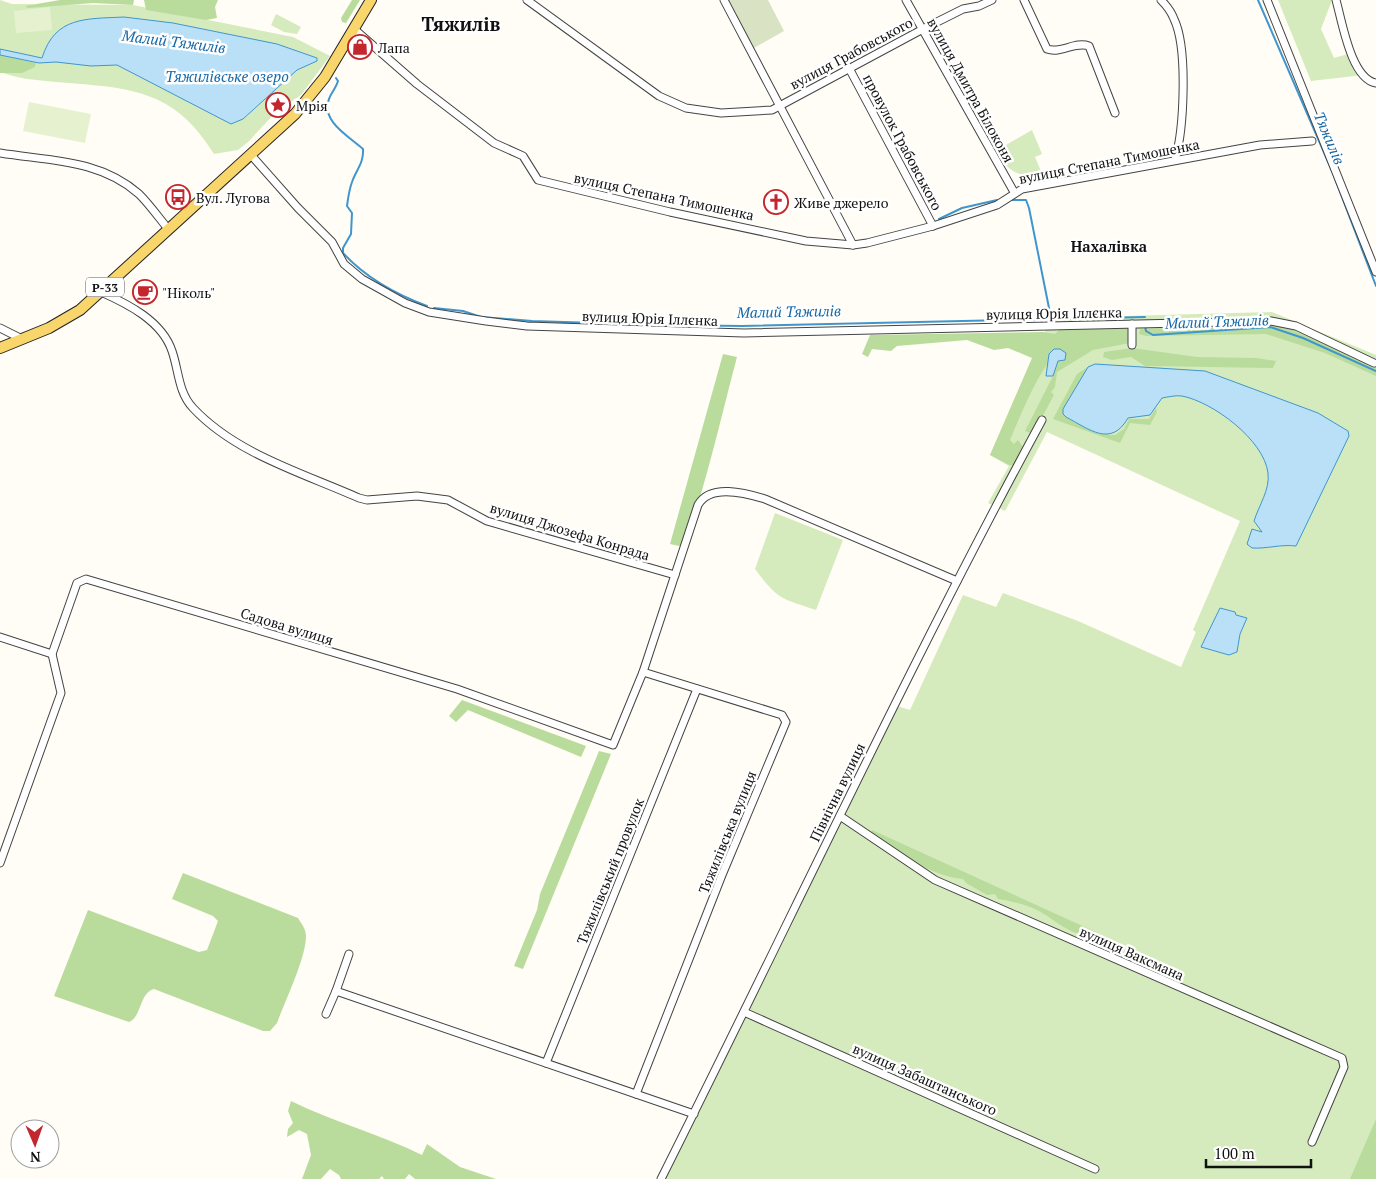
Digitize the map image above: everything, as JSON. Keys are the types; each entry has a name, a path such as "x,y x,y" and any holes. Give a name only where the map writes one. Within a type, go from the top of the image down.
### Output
{"main road":[{"name":"Р-33","path":"0,348 22,340 70,317 101,292 251,155 312,95 371,0"}],"street":[{"name":"вулиця Грабовського","path":"527,0 659,96 686,108 721,113 763,111 778,107 850,70 923,29 963,9 979,6 992,0"},
{"path":"724,0 778,107 852,245"},
{"name":"вулиця Дмитра Білоконя","path":"906,0 1014,192"},
{"path":"1024,0 1047,49 1053,51 1083,44 1089,46 1116,114"},
{"path":"1161,0 1175,20 1182,55 1179,144 1175,160"},
{"path":"1267,0 1376,272"},
{"path":"1336,0 1354,61 1363,76 1370,82 1376,83"},
{"name":"вулиця Степана Тимошенка","path":"354,29 417,84 494,143 523,156 538,180 660,210 806,241 852,245 867,244 934,226 997,205 1014,192 1260,145 1312,141"},
{"name":"провулок Грабовського","path":"850,70 934,226"},
{"path":"0,153 85,165 116,177 138,194 169,230"},
{"name":"вулиця Юрія Іллєнка","path":"251,155 298,208 332,242 344,264 379,290 429,312 513,325 667,332 744,333 1243,320 1278,322 1296,326 1374,363"},
{"name":"вулиця Джозефа Конрада","path":"101,292 123,302 153,323 172,350 182,393 204,419 239,444 359,498 367,500 432,496 448,500 486,520 674,576"},
{"path":"1132,324 1132,345"},
{"path":"0,328 22,340"},
{"name":"Північна вулиця","path":"661,1179 957,581 1042,420"},
{"path":"643,672 702,498 711,493 750,494 765,499 957,581"},
{"name":"Садова вулиця","path":"52,654 77,583 86,579 457,689 614,745 643,672"},
{"path":"0,637 52,654 61,693 0,863"},
{"name":"Тяжилівська вулиця","path":"636,1094 722,875 786,722 782,715 643,672"},
{"name":"Тяжилівський провулок","path":"546,1063 697,689"},
{"name":"вулиця Ваксмана","path":"840,816 935,880 1342,1058 1344,1067 1312,1142"},
{"path":"326,1014 349,954"},
{"path":"336,991 694,1114"},
{"name":"вулиця Забаштанського","path":"744,1012 1095,1169"}],"green space":[{"path":"0,0 12,4 133,5 293,37 330,56 301,95 277,111 248,142 238,150 214,154 198,132 182,115 165,103 146,95 105,86 28,79 0,72"},
{"path":"60,0 134,0 133,5 93,3 28,8 25,6"},
{"path":"144,0 218,0 215,7 217,18 206,20 146,10"},
{"path":"352,0 360,0 346,23 342,22 341,18"},
{"path":"729,0 768,0 784,31 754,48"},
{"path":"1278,0 1332,0 1321,29 1334,58 1351,53 1363,75 1311,81"},
{"path":"50,7 52,30 16,33 14,11"},
{"path":"276,14 301,27 297,34 284,32 271,25"},
{"path":"0,55 36,63 35,67 22,73 0,73"},
{"path":"29,102 91,114 85,143 23,131"},
{"path":"1032,130 1042,154 1035,157 1043,176 1028,176 1015,172 1005,163 999,149"},
{"path":"1272,312 1376,355 1376,1179 661,1179 894,705 910,710 963,595 996,607 1003,593 1078,621 1181,667 1196,632 1193,630 1240,521 1047,432 1005,511 988,503 1009,466 990,455 1051,318"},
{"path":"1266,324 1288,328 1376,367 1376,376 1325,353 1266,334 1146,336 1139,334 1140,329"},
{"path":"1125,327 1130,332 1130,343 1093,350 1057,372 1055,387 1051,392 1054,395 1033,434 1025,431 1053,376 1060,349 1052,351 1026,402 1010,440 1014,444 1018,440 1023,447 1014,465 1009,465 990,455 1032,358 1008,348 994,350 967,340 897,346 891,351 872,349 868,357 862,354 870,335 1043,332 1055,334 1060,329"},
{"path":"1132,348 1197,357 1256,358 1276,361 1273,368 1145,366 1131,357 1112,360 1103,357 1104,352"},
{"path":"723,354 737,357 706,477 684,547 670,544"},
{"path":"1088,367 1063,409 1066,417 1099,434 1115,435 1124,429 1129,419 1149,419 1156,408 1157,412 1150,425 1130,423 1120,443 1053,419 1077,374"},
{"path":"775,513 843,540 816,610 781,597 769,587 755,569"},
{"path":"462,700 586,746 581,757 468,710 456,722 449,716"},
{"path":"599,751 611,754 523,969 514,966 537,910 540,894"},
{"path":"872,830 1098,933 1089,935 1073,932 1035,909 998,899 995,894 987,895 966,883 963,879 951,877 927,868 903,856 871,835"},
{"path":"183,873 298,918 303,926 306,933 303,956 277,1023 270,1031 263,1031 154,989 149,991 136,1015 129,1022 54,996 88,910 199,952 207,950 218,921 213,916 172,899"},
{"path":"291,1101 422,1155 427,1144 460,1167 496,1179 415,1179 409,1174 405,1179 384,1179 382,1176 379,1179 341,1179 339,1175 330,1169 321,1179 302,1179 311,1155 307,1134 299,1130 287,1137 288,1129 293,1123 288,1111"},
{"path":"1376,1119 1376,1179 1350,1179"}],"water":[{"name":"Тяжилівське озеро","path":"124,17 173,23 277,44 317,58 317,61 297,70 243,119 231,124 117,65 91,66 56,62 39,63 0,55 0,49 42,58 55,34 74,22 97,18"},
{"path":"1054,349 1060,349 1066,353 1065,360 1058,361 1053,376 1046,376 1049,354"},
{"path":"1095,364 1205,371 1318,413 1348,431 1349,436 1296,546 1252,548 1247,544 1252,529 1262,532 1254,521 1266,491 1268,473 1264,460 1247,436 1222,414 1208,406 1182,396 1162,398 1150,415 1128,418 1121,427 1107,434 1091,430 1066,417 1063,414 1063,409 1088,367"},
{"path":"1220,608 1247,618 1240,634 1237,652 1229,655 1201,647"}],"waterway":[{"name":"Тяжилів","path":"1258,0 1332,171 1376,286"},
{"name":"Малий Тяжилів","path":"336,78 338,81 327,107 329,114 338,128 363,149 361,162 349,194 347,206 352,213 351,234 343,248 343,253 371,278 427,306"},
{"path":"939,219 962,208 997,200"},
{"path":"1010,200 1026,200 1029,208 1051,318"},
{"name":"Малий Тяжилів","path":"434,308 463,311 481,317 532,321 660,325 742,326 1145,317"},
{"name":"Малий Тяжилів","path":"1145,326 1146,331 1153,335 1270,327 1303,338 1376,371"}],"place":[{"name":"Лапа","path":"360,47"},
{"name":"Мрія","path":"278,105"},
{"name":"Вул. Лугова","path":"178,197"},
{"name":"Живе джерело","path":"776,202"},
{"name":"\"Ніколь\"","path":"145,292"}],"district":[{"name":"Тяжилів","path":"461,23"},
{"name":"Нахалівка","path":"1109,246"}]}
